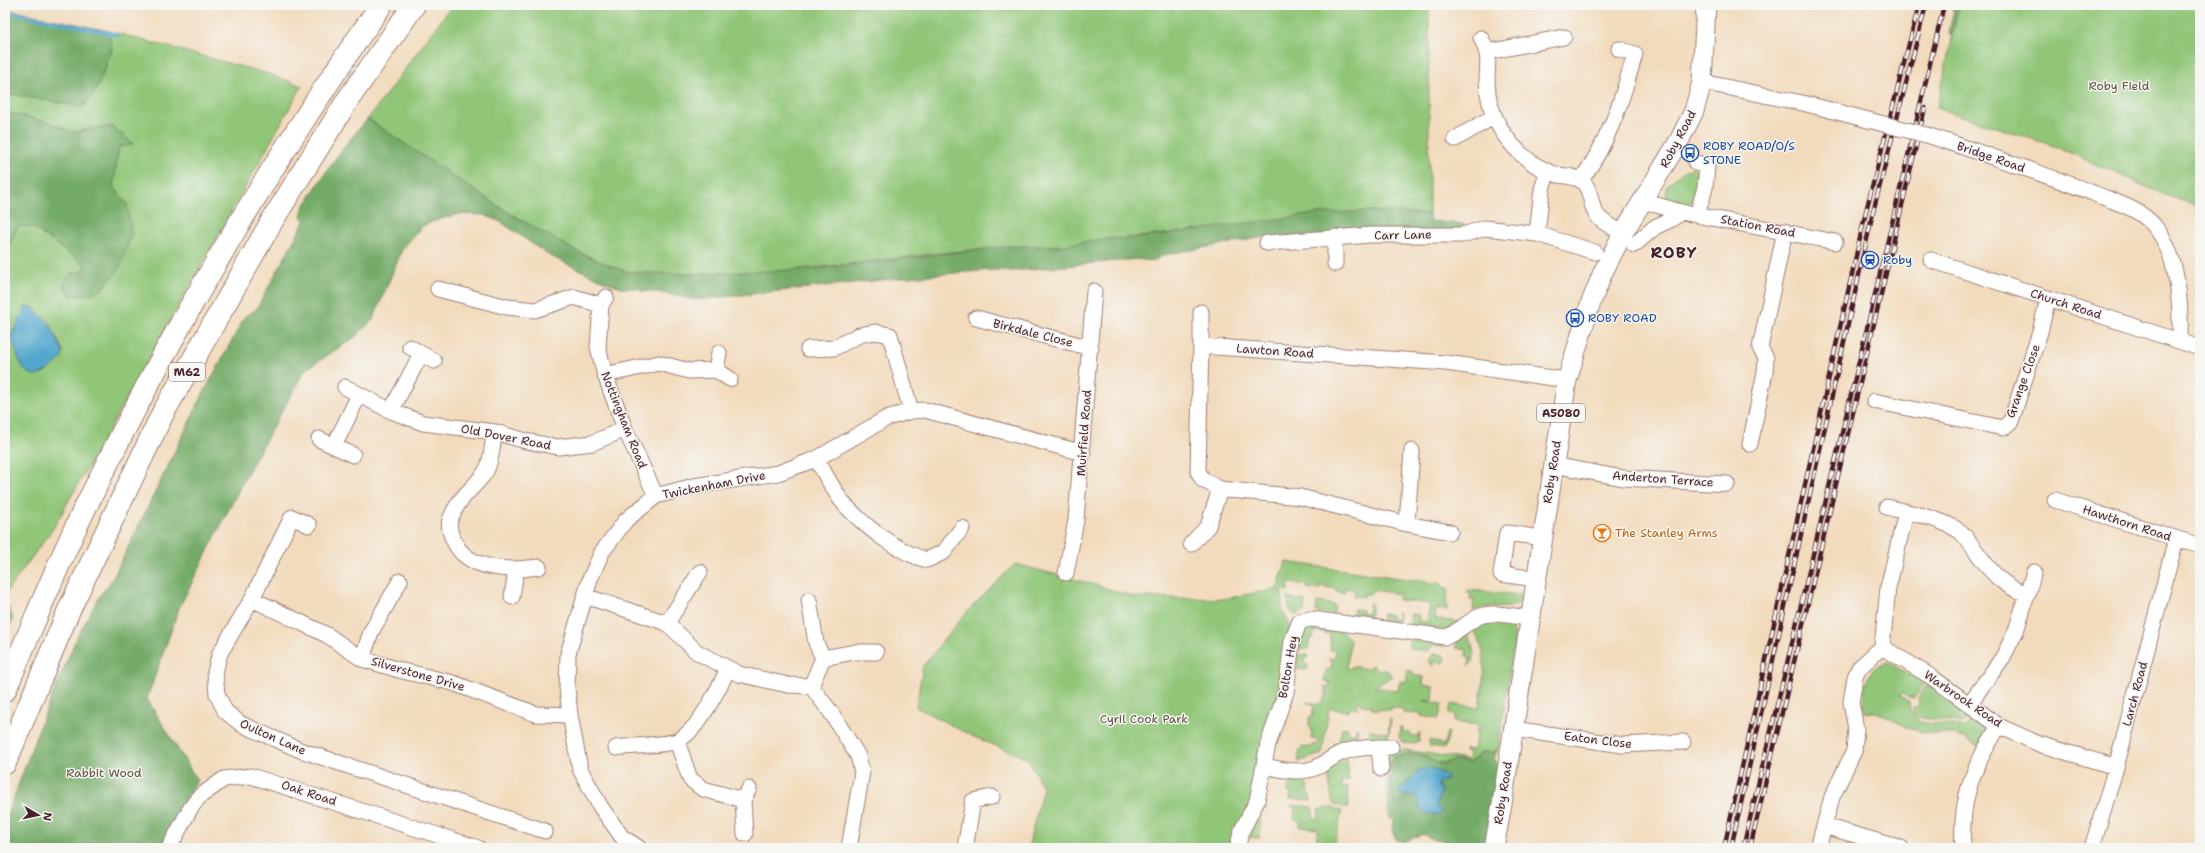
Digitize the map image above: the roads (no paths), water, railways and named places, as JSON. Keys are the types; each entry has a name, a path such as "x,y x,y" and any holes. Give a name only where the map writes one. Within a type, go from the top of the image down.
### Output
{"highway":[{"name":"M62","path":"5,690 90,497 139,400 248,208 321,91 381,5"},
{"name":"M62","path":"5,763 72,602 164,413 272,221 347,101 414,5"}],"main road":[{"name":"Roby Road","path":"1494,848 1567,380 1590,305 1603,272 1629,239 1643,201 1694,111 1702,82 1706,5"}],"street":[{"path":"1481,38 1488,52 1487,83 1493,117 1518,151 1532,163 1548,171 1581,180 1586,186 1597,215 1629,239 1672,219 1681,212"},
{"path":"1488,52 1564,38"},
{"path":"1581,180 1589,169 1618,113 1629,76 1635,54 1618,49"},
{"name":"Bridge Road","path":"1702,82 1807,104 1930,136 2069,184 2130,208 2146,218 2161,236 2172,260 2178,298 2180,342"},
{"path":"1455,139 1493,117"},
{"path":"1696,163 1707,166 1698,215"},
{"path":"1537,234 1542,189 1548,171"},
{"name":"Station Road","path":"1643,201 1681,212 1785,231 1835,242"},
{"name":"Carr Lane","path":"1267,243 1335,237 1462,234 1485,228 1537,234 1596,252"},
{"path":"1750,444 1765,372 1766,358 1760,348 1785,231"},
{"path":"1335,237 1335,264"},
{"name":"Church Road","path":"1931,260 2200,348"},
{"name":"Nottingham Road","path":"438,290 507,307 536,310 574,297 604,301 598,347 605,375 625,429 656,496"},
{"name":"Muirfield Road","path":"1066,573 1076,520 1083,453 1094,291"},
{"name":"Grange Close","path":"1874,401 2003,428 2010,421 2013,414 2040,332 2048,298"},
{"path":"1200,312 1201,346 1198,471 1203,480 1220,489 1300,497 1407,524 1450,532"},
{"name":"Birkdale Close","path":"976,318 1091,348"},
{"path":"808,349 834,348 859,335 875,332 890,335 911,411"},
{"name":"Lawton Road","path":"1201,346 1446,363 1567,380"},
{"path":"391,411 415,351 434,361"},
{"path":"716,370 719,353"},
{"path":"605,375 659,363 690,371 716,370 730,379"},
{"name":"Old Dover Road","path":"345,387 391,411 423,423 495,432 526,441 558,447 592,443 625,429"},
{"path":"334,446 359,395"},
{"name":"Twickenham Drive","path":"639,848 622,837 600,806 580,769 570,715 567,687 568,654 590,579 602,552 626,520 656,496 694,486 778,473 816,459 888,418 911,411 925,410 1083,453"},
{"path":"495,432 486,470 465,493 455,508 449,522 452,537 458,551 472,561 516,570 539,567"},
{"path":"319,439 353,455"},
{"path":"1407,524 1412,451"},
{"path":"816,459 846,505 879,534 912,556 927,560 944,552 962,528"},
{"name":"Anderton Terrace","path":"1553,465 1623,478 1727,484"},
{"path":"1191,544 1208,526 1220,489"},
{"name":"Hawthorn Road","path":"2055,500 2200,546"},
{"path":"1887,507 1952,526 1961,532 2002,583 2017,591 2028,594"},
{"path":"1818,848 1832,797 1854,751 1856,729 1851,702 1855,677 1868,659 1882,647 1889,581 1906,512"},
{"name":"Oulton Lane","path":"309,525 292,517 252,599 220,653 215,672 217,694 225,711 241,724 300,750 545,831"},
{"path":"1535,579 1501,574 1507,533 1542,538"},
{"name":"Larch Road","path":"2092,848 2116,767 2176,539"},
{"path":"512,597 516,570"},
{"path":"667,623 700,572"},
{"path":"1970,703 2010,644 2022,615 2034,572"},
{"path":"362,658 371,632 400,581"},
{"path":"585,596 667,623 697,652 739,674 788,685 811,686"},
{"name":"Silverstone Drive","path":"252,599 327,635 362,658 403,671 453,683 536,714 570,715"},
{"path":"809,600 816,643 823,658 811,686"},
{"name":"Bolton Hey","path":"1237,848 1242,830 1258,801 1268,744 1286,692 1292,641 1300,621 1311,619 1446,637 1456,633 1477,618 1488,614 1530,618"},
{"name":"Warbrook Road","path":"1882,647 1970,703 1999,726 2039,744 2116,767"},
{"path":"823,658 855,652 876,652"},
{"path":"616,748 678,741 692,728 710,706 728,669"},
{"path":"811,686 832,714 858,756 862,772 849,848"},
{"path":"1963,848 1963,812 1970,779 1982,753 1999,726"},
{"name":"Eaton Close","path":"1513,729 1623,745 1684,742"},
{"path":"678,741 690,779 703,789 746,795 745,834"},
{"path":"1264,766 1285,770 1310,770 1343,752 1385,747 1381,770"},
{"name":"Oak Road","path":"169,848 190,809 199,797 224,779 251,776 478,848"},
{"path":"965,848 973,801 992,797"},
{"path":"1824,826 1901,848"}],"water":[{"path":"26,307 33,307 37,314 49,322 63,352 61,359 49,369 40,374 34,375 28,373 20,362 11,336"},
{"path":"1431,768 1447,776 1447,779 1439,782 1438,786 1441,792 1436,806 1442,811 1439,815 1427,814 1419,809 1419,801 1413,794 1403,796 1399,792 1417,774 1418,770"}],"waterway":[{"path":"5,11 118,35"}],"railway":[{"path":"1724,848 1866,211 1919,5"},
{"path":"1731,848 1873,212 1926,5"},
{"path":"1743,848 1944,5"},
{"path":"1750,848 1925,108"}],"place":[{"name":"ROBY ROAD/O/S STONE","path":"1690,153"},
{"name":"Roby","path":"1870,260"},
{"name":"ROBY ROAD","path":"1575,318"},
{"name":"The Stanley Arms","path":"1602,533"}],"district":[{"name":"ROBY","path":"1674,252"}],"park label":[{"name":"Roby Field","path":"2119,86"},
{"name":"Cyril Cook Park","path":"1144,719"},
{"name":"Rabbit Wood","path":"104,773"}]}
